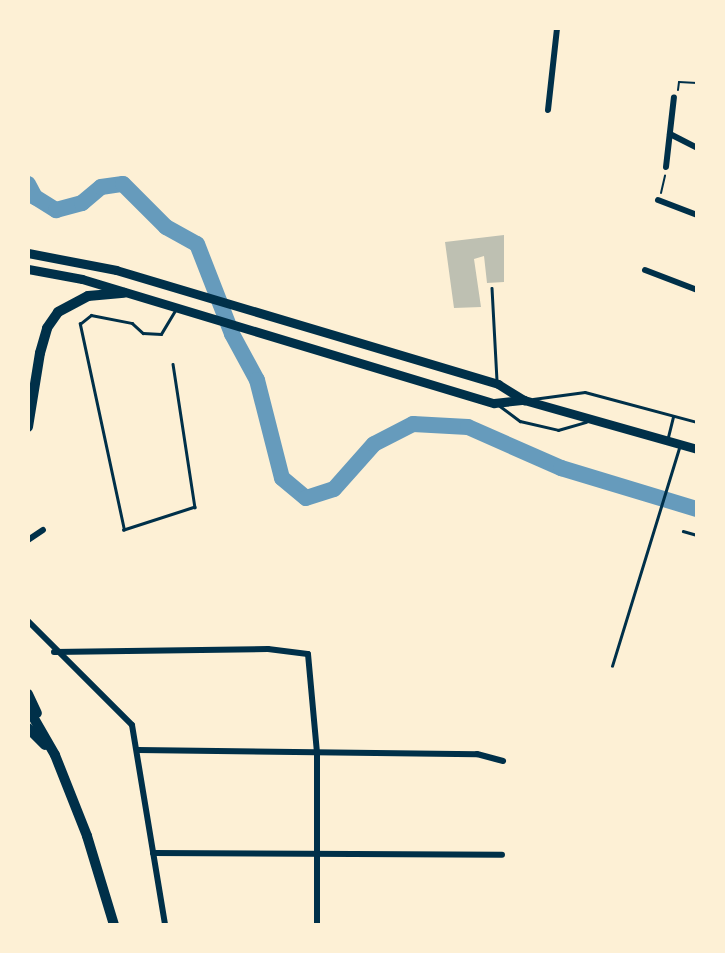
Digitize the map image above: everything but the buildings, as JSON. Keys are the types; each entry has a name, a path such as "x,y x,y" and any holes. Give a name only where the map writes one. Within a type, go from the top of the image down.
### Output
{"highway":[{"path":"28,428 40,353 47,328 58,312 88,296 124,293"},
{"path":"28,694 87,836 114,925"},
{"path":"28,708 55,755"},
{"path":"28,728 55,755"}],"main road":[{"path":"28,253 116,270 498,384 524,400 696,447"},
{"path":"28,269 124,293 494,403 524,400"}],"street":[{"path":"548,110 557,28"},
{"path":"666,167 674,97"},
{"path":"670,134 697,148"},
{"path":"658,200 697,215"},
{"path":"645,270 697,290"},
{"path":"28,540 43,530"},
{"path":"28,621 54,652 120,709 132,725 165,925"},
{"path":"54,652 268,649 308,654 317,753 317,925"},
{"path":"138,750 477,754 503,761"},
{"path":"153,853 502,855"}],"lane":[{"path":"492,288 498,384"},
{"path":"173,364 195,507 124,530 80,324 91,315 132,323 143,333 161,334 176,309"},
{"path":"524,400 585,392 697,422"},
{"path":"494,403 520,421 558,430 592,419"},
{"path":"667,440 673,416"},
{"path":"612,666 681,444"},
{"path":"683,531 697,535"}],"path":[{"path":"674,97 679,82 697,83"},
{"path":"665,186 666,167"}],"waterway":[{"path":"28,184 35,197 56,210 82,203 101,187 123,184 166,227 197,244 232,334 257,380 282,478 306,498 334,489 374,444 413,424 468,427 561,468 697,509"}]}
